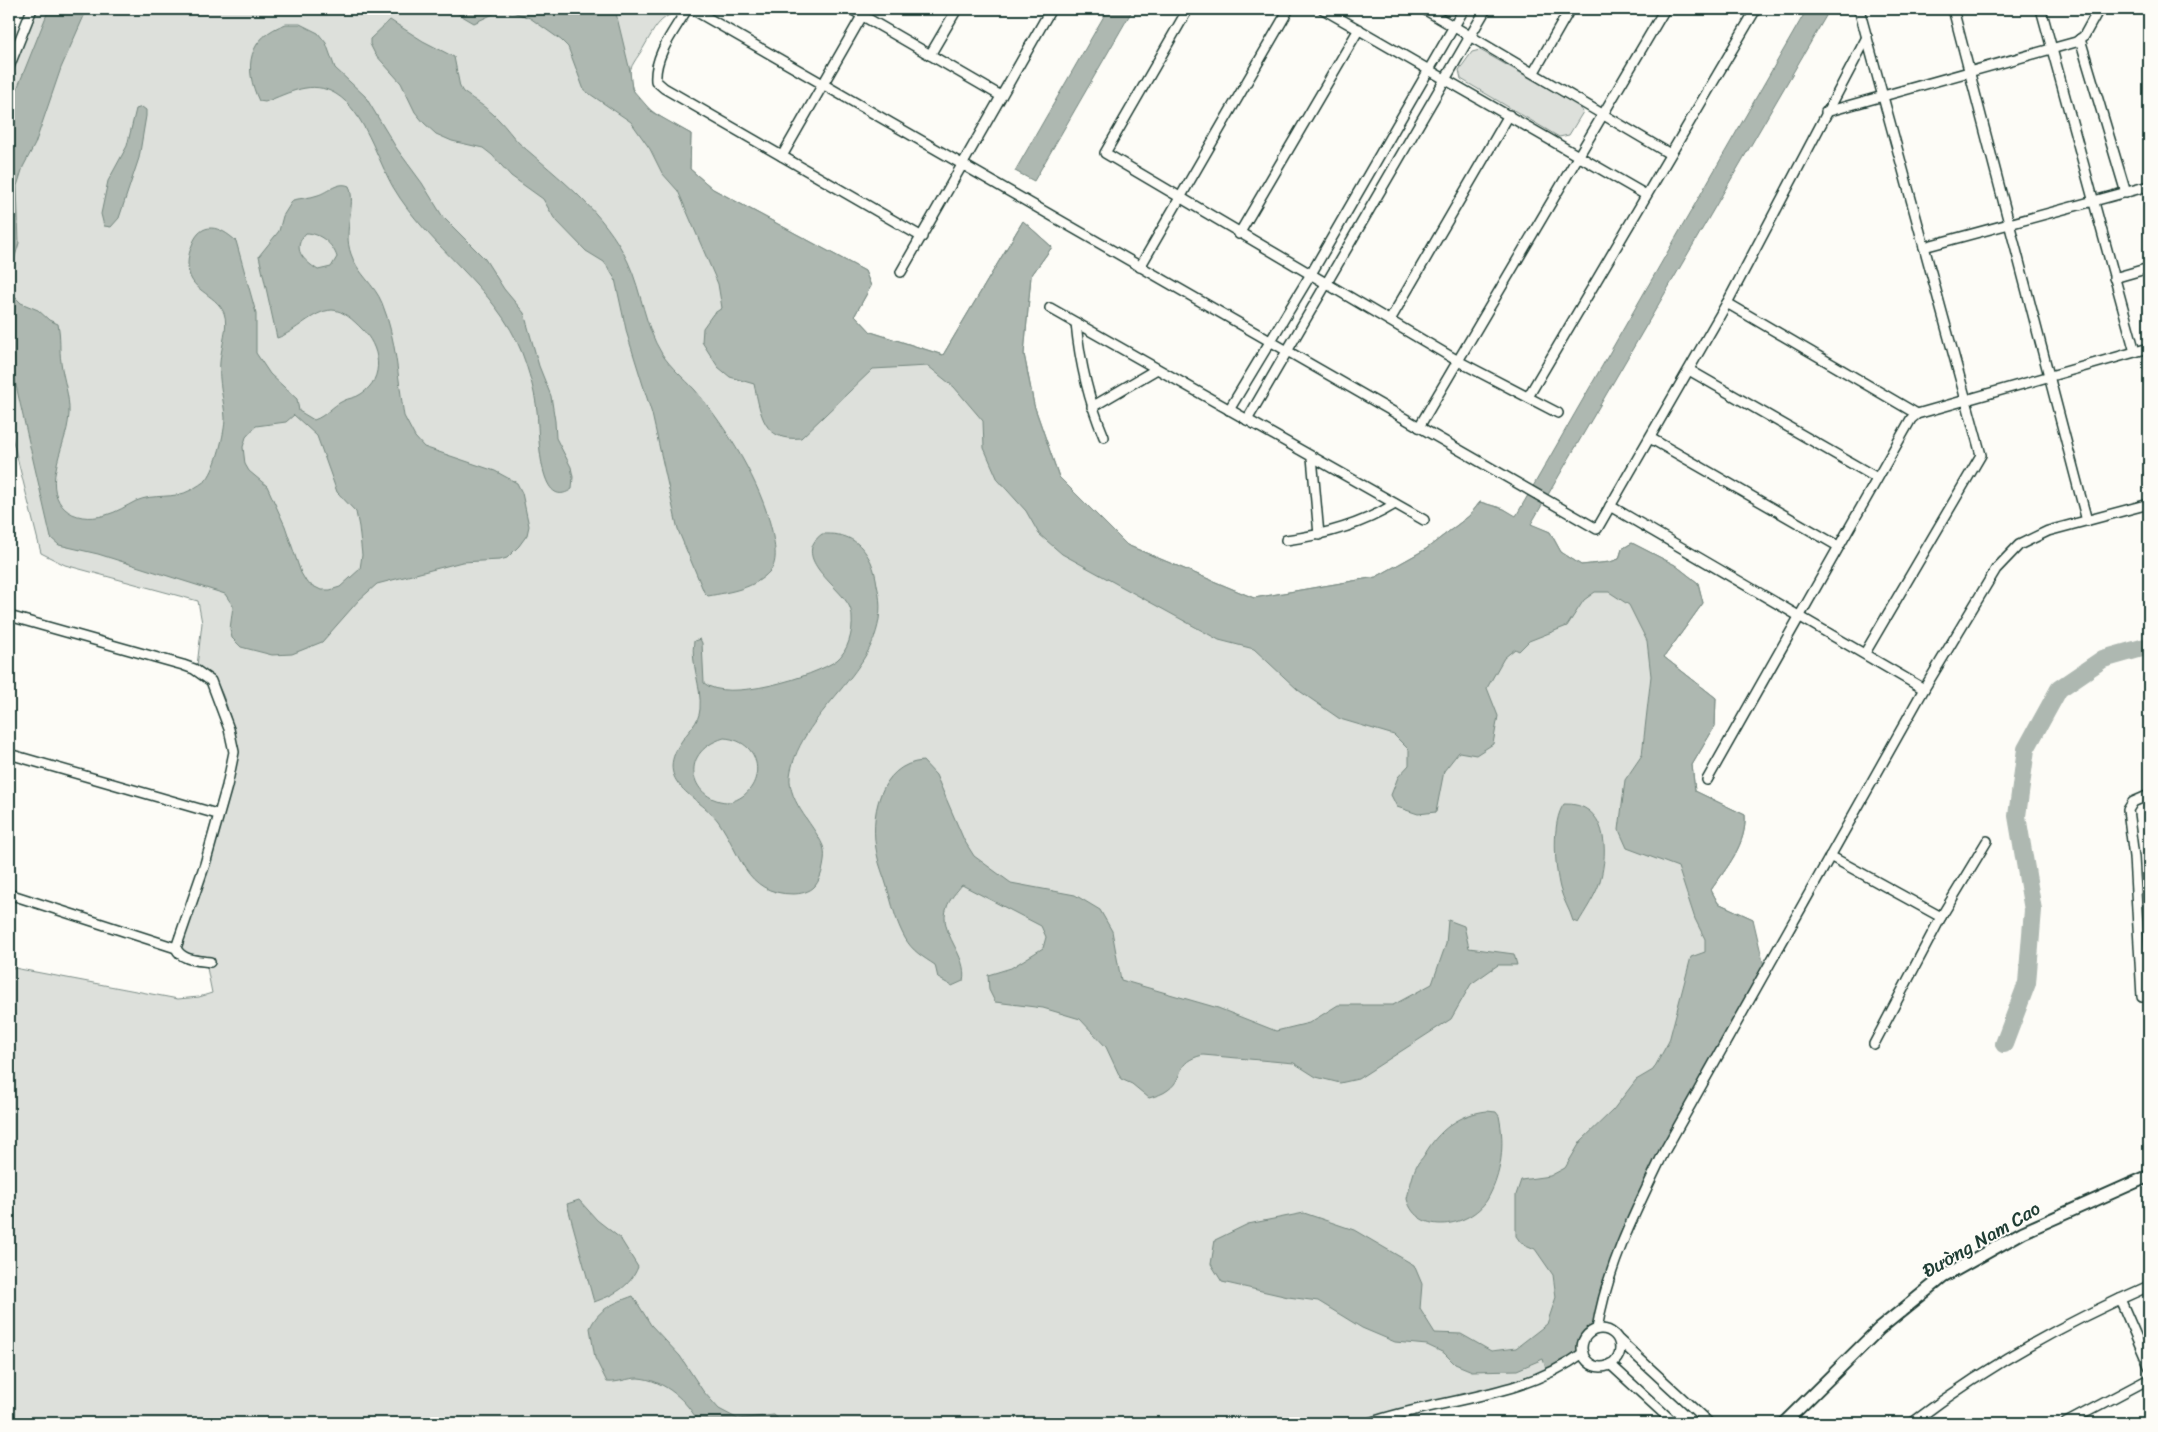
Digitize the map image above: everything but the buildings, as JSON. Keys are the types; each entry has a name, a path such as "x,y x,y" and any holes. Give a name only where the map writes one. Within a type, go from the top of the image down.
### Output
{"street":[{"path":"9,66 32,9"},
{"path":"688,9 664,48 656,72 656,81 664,88 922,237"},
{"path":"692,9 1597,529 1727,303 1867,37"},
{"path":"850,9 864,12 930,55 1001,96"},
{"path":"930,55 957,9"},
{"path":"901,272 1050,9"},
{"path":"1188,9 1105,153 1239,234 1311,274 1458,361 1558,413"},
{"path":"1140,267 1289,9"},
{"path":"1323,9 1446,78 1646,195"},
{"path":"1424,9 1534,72 1670,154"},
{"path":"1229,410 1311,274 1464,9"},
{"path":"1247,420 1486,9"},
{"path":"1534,72 1570,9"},
{"path":"1419,426 1665,9"},
{"path":"1528,397 1756,9"},
{"path":"1859,9 1981,455 1865,654"},
{"path":"1954,9 2087,521"},
{"path":"2042,9 2135,352"},
{"path":"1826,112 2080,39 2084,36 2099,9"},
{"path":"782,156 864,12"},
{"path":"1239,234 1359,29"},
{"path":"2080,39 2126,192"},
{"path":"1390,320 1509,115"},
{"path":"1924,247 2149,186"},
{"path":"2114,278 2149,268"},
{"path":"1727,303 1917,414"},
{"path":"1050,308 1424,520"},
{"path":"1076,323 1083,376 1092,407 1104,437"},
{"path":"1707,780 1905,428 1917,414 2050,378 2149,348"},
{"path":"1092,407 1157,369"},
{"path":"1689,370 1877,478"},
{"path":"1650,438 1838,546"},
{"path":"1312,457 1320,535"},
{"path":"1286,540 1320,535 1361,522 1395,504"},
{"path":"1597,1329 1602,1300 1635,1212 1664,1152 1924,689 1996,570 2019,546 2048,532 2149,504"},
{"path":"1610,506 1924,689"},
{"path":"9,616 183,665 194,669 211,681 222,705 233,742 234,752 227,786 217,814 202,873 176,948 179,955 186,958 210,962"},
{"path":"9,754 217,814"},
{"path":"2142,997 2134,857 2128,810 2133,802 2149,795"},
{"path":"1874,1044 1941,917 1987,841"},
{"path":"1830,856 1941,917"},
{"path":"9,894 176,948"},
{"name":"Đường Nam Cao","path":"1784,1423 1879,1329 1943,1277 2023,1232 2149,1176"},
{"path":"1912,1423 2023,1348 2078,1318 2149,1286"},
{"path":"2120,1299 2149,1366"},
{"path":"1619,1340 1618,1356 1610,1364 1599,1367 1594,1365 1583,1353 1583,1341 1591,1331 1597,1329 1610,1331 1709,1423"},
{"path":"1369,1423 1434,1405 1518,1386 1551,1373 1583,1353"},
{"path":"1610,1364 1674,1423"},
{"path":"2066,1423 2149,1379"}],"shaded area":[{"path":"36,9 681,9 659,23 632,66 630,72 631,83 635,93 651,110 691,134 690,169 713,189 865,271 871,286 855,315 871,332 943,355 1023,221 1052,247 1031,276 1024,354 1034,405 1059,477 1127,545 1254,598 1376,577 1426,549 1469,516 1480,502 1504,509 1522,521 1550,532 1561,552 1581,565 1610,562 1619,559 1622,549 1632,543 1675,565 1698,583 1703,603 1664,657 1716,698 1715,726 1692,765 1695,791 1745,815 1745,826 1735,855 1711,890 1718,903 1753,919 1632,1211 1598,1299 1594,1327 1582,1337 1579,1351 1555,1366 1502,1386 1385,1414 1358,1423 9,1423 9,967 178,999 199,997 212,993 205,958 184,953 180,947 237,753 235,736 222,693 211,676 197,666 202,623 198,601 65,565 41,553 9,425 9,76"},
{"path":"49,9 87,9 61,68 35,144 23,167 17,186 19,243 11,270 14,296 21,303 38,310 49,320 58,324 61,362 69,414 54,481 59,502 65,509 82,517 93,517 106,515 136,501 150,497 177,495 191,490 204,482 214,467 225,424 220,369 225,318 220,306 192,280 188,263 190,251 196,237 206,229 217,229 236,241 256,313 256,353 270,374 297,399 299,411 314,420 339,403 359,395 369,387 377,371 378,362 373,344 355,322 344,314 336,310 325,311 277,338 259,256 279,231 283,216 293,200 322,194 337,186 345,185 349,186 351,194 348,236 351,254 357,267 375,290 387,316 394,344 404,416 415,437 424,447 495,471 517,483 522,493 529,526 527,535 519,546 507,558 500,560 462,562 377,584 359,600 322,642 292,654 272,655 241,647 232,638 230,629 233,606 225,594 98,554 59,545 51,538 9,355 9,109","holes":["306,233 321,237 335,252 337,257 331,267 318,270 301,254 299,244","294,415 317,436 337,492 356,512 362,555 360,569 340,587 330,590 321,590 307,583 301,573 285,526 267,486 249,471 245,464 243,447 246,437 256,426 286,422"]},
{"path":"450,9 504,9 474,23"},
{"path":"504,9 615,9 630,71 632,89 652,112 691,134 690,169 713,189 865,271 871,286 855,315 871,332 943,355 1023,221 1052,247 1031,276 1024,354 1034,405 1059,477 1127,545 1254,598 1376,577 1426,549 1469,516 1480,502 1504,509 1516,516 1807,9 1830,9 1531,524 1550,532 1561,552 1581,565 1610,562 1619,559 1622,549 1632,543 1675,565 1698,583 1703,603 1664,657 1716,698 1715,726 1692,765 1695,791 1745,815 1745,826 1735,855 1711,890 1718,903 1753,919 1764,966 1632,1211 1598,1299 1594,1327 1582,1337 1579,1351 1547,1372 1543,1359 1517,1370 1472,1371 1455,1364 1444,1353 1427,1345 1395,1342 1362,1328 1318,1301 1288,1297 1222,1282 1211,1264 1215,1240 1248,1224 1304,1213 1354,1230 1414,1265 1422,1284 1420,1309 1435,1333 1461,1334 1491,1351 1516,1348 1547,1324 1556,1297 1553,1275 1535,1249 1521,1243 1516,1236 1516,1195 1521,1180 1550,1176 1565,1168 1581,1141 1613,1110 1636,1080 1653,1070 1669,1041 1691,957 1705,952 1705,939 1695,919 1678,867 1627,848 1619,830 1625,780 1642,755 1651,676 1647,641 1629,605 1609,592 1595,592 1584,600 1567,626 1529,641 1519,651 1515,649 1504,658 1487,688 1498,716 1493,744 1476,755 1459,752 1444,771 1436,812 1418,814 1397,807 1391,795 1398,777 1409,765 1409,750 1394,735 1340,719 1298,690 1254,649 1219,640 1062,554 1039,534 1026,511 998,480 984,448 983,421 954,387 928,366 873,369 801,438 779,436 771,431 762,416 754,384 730,377 718,367 702,342 703,328 713,314 722,308 718,284 678,191 662,173 650,149 631,122 584,90 568,47 530,18"},
{"path":"1108,9 1133,9 1034,181 1015,171"},
{"path":"390,20 423,41 454,57 460,87 463,92 491,112 519,143 580,197 607,227 633,273 651,332 662,354 695,390 719,421 731,439 760,494 772,531 775,557 773,567 757,582 725,593 708,596 704,592 678,530 652,414 627,334 615,279 604,262 586,251 554,218 543,199 511,176 492,155 483,148 452,141 436,134 424,123 415,112 401,83 375,54 370,44 370,39"},
{"path":"286,24 300,24 318,33 326,43 335,68 365,96 397,149 422,183 443,217 485,259 504,289 524,313 539,366 551,396 556,438 571,467 573,477 572,489 561,493 552,489 546,479 542,465 533,389 522,353 511,330 479,288 408,209 387,176 369,136 346,102 336,94 318,88 300,89 265,102 259,101 251,76 250,65 252,55 264,37"},
{"path":"1480,50 1579,106 1583,112 1569,135 1559,137 1461,79 1459,70 1472,52"},
{"path":"142,107 146,110 146,116 139,158 119,218 111,227 104,226 101,214 108,181 127,146 136,109"},
{"path":"822,534 831,534 851,539 862,548 867,554 875,573 880,613 874,638 863,660 814,723 800,745 791,770 790,781 795,800 824,850 822,872 818,882 810,890 793,894 777,892 764,887 754,879 746,870 718,821 681,788 675,779 672,768 674,756 681,742 695,723 700,709 693,650 694,641 700,639 702,643 704,683 715,688 731,690 770,685 810,674 837,660 844,652 852,629 851,611 849,605 825,578 813,560 811,551 814,542","holes":["724,738 738,741 748,748 754,757 757,767 751,788 742,797 730,802 717,800 706,795 698,786 694,776 694,765 699,754 709,745"]},
{"path":"923,761 936,775 964,840 974,856 1011,883 1075,895 1100,910 1112,931 1121,980 1218,1008 1276,1031 1309,1023 1338,1005 1393,1005 1432,984 1446,944 1448,920 1464,926 1469,948 1514,954 1517,965 1498,965 1471,984 1451,1019 1358,1079 1340,1083 1316,1077 1294,1063 1203,1055 1194,1058 1183,1066 1177,1080 1168,1090 1149,1098 1132,1084 1121,1079 1106,1047 1080,1019 1043,1008 995,1002 989,990 988,975 1011,968 1043,948 1046,937 1041,926 962,885 949,901 945,917 949,935 962,962 964,971 963,981 952,986 938,978 935,965 908,943 897,919 879,863 875,840 876,810 887,782 896,772 908,764"},
{"path":"1564,804 1578,805 1589,811 1597,819 1602,830 1604,842 1603,869 1600,881 1578,923 1573,921 1563,897 1557,869 1555,845 1557,821"},
{"path":"1487,1111 1496,1112 1499,1116 1502,1148 1496,1180 1487,1200 1469,1217 1457,1222 1432,1223 1421,1219 1413,1211 1407,1199 1418,1164 1436,1138 1450,1125 1467,1116"},
{"path":"579,1200 597,1220 620,1238 638,1267 626,1285 594,1302 567,1204"},
{"path":"633,1296 651,1325 680,1356 703,1391 719,1409 738,1419 774,1415 783,1423 699,1423 682,1400 666,1387 638,1378 607,1382 595,1358 590,1328 598,1316 608,1307"}],"waterway":[{"path":"2004,1044 2027,983 2033,910 2017,816 2026,749 2059,689 2103,659 2149,646"}]}
